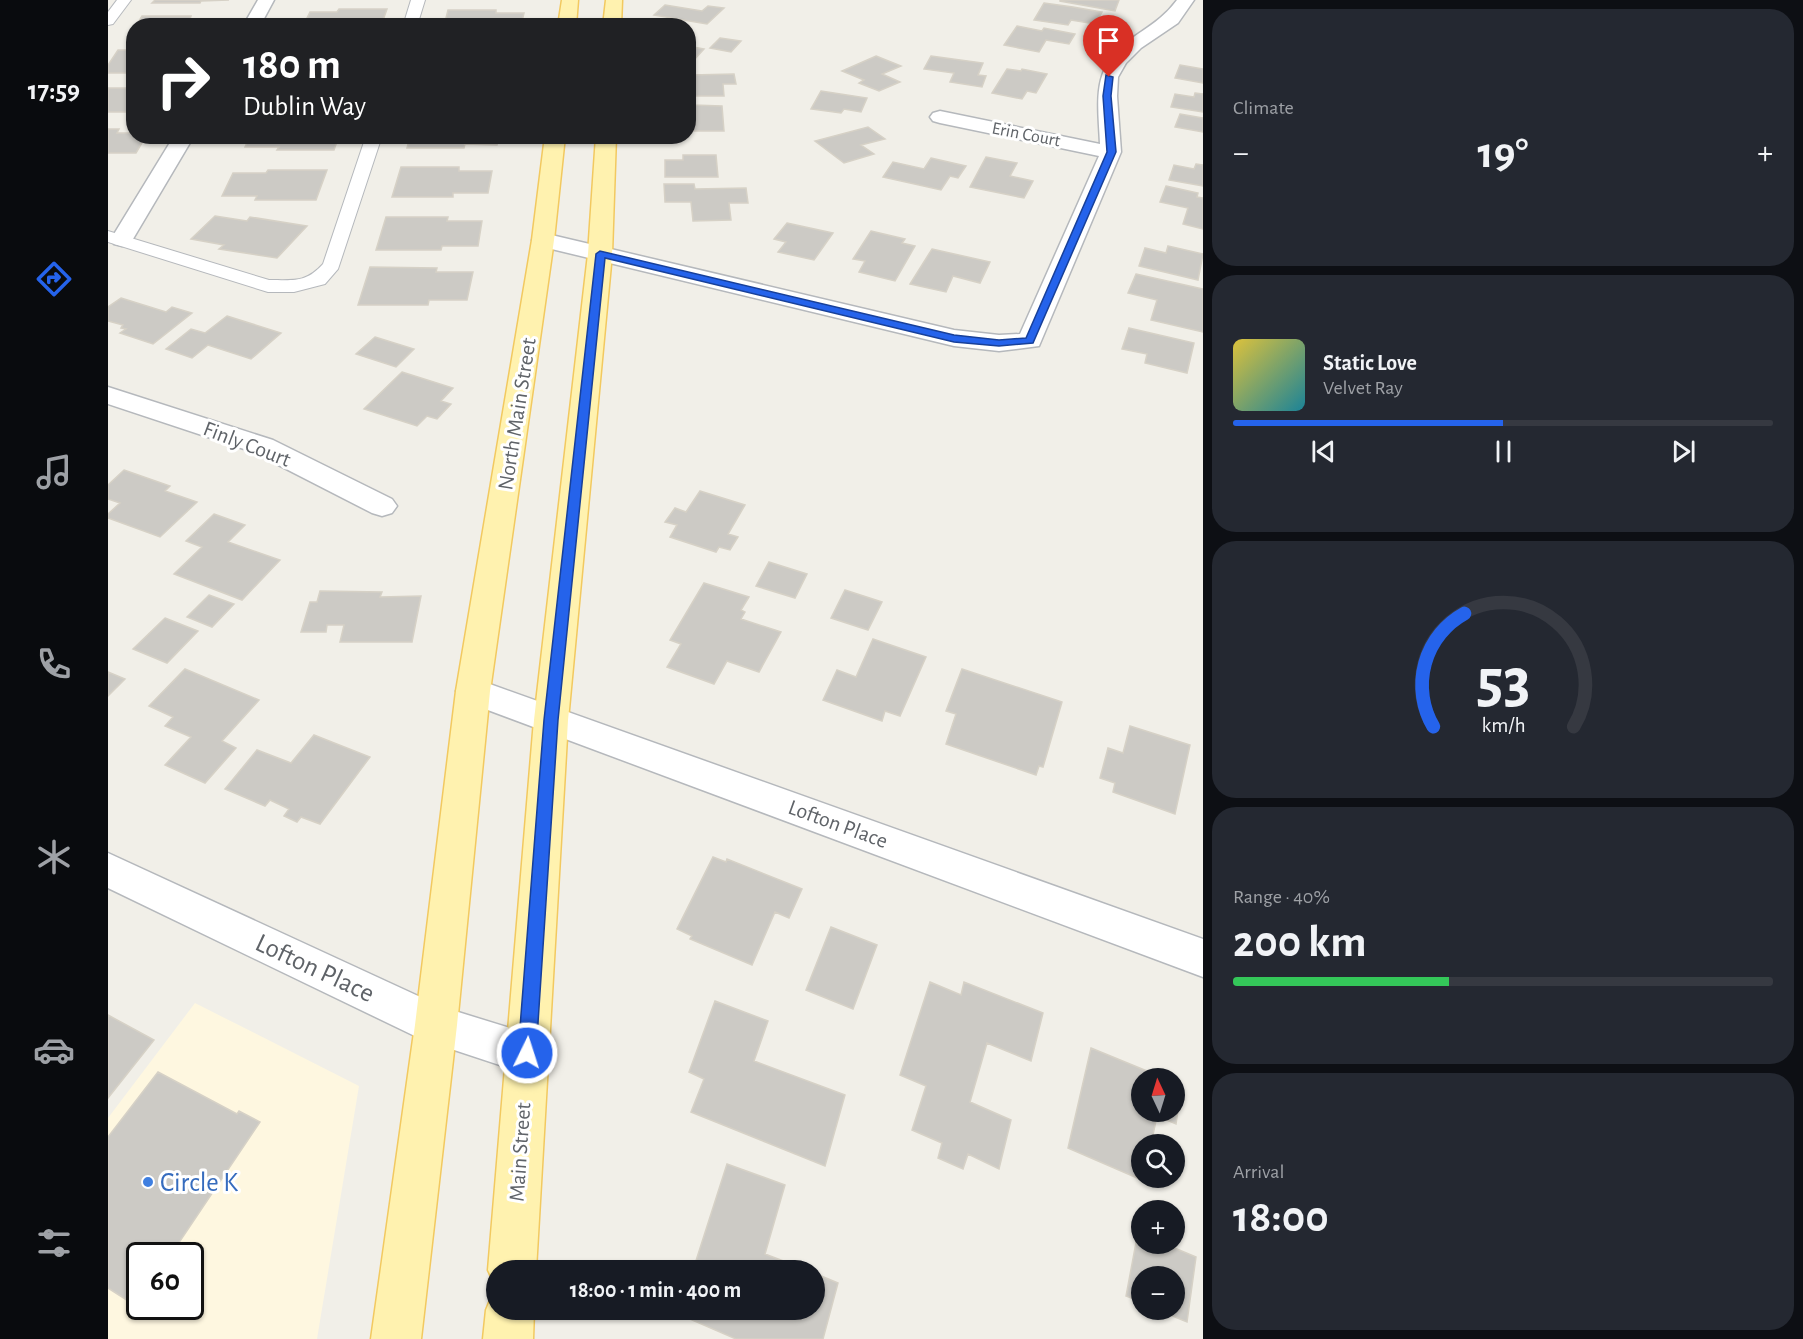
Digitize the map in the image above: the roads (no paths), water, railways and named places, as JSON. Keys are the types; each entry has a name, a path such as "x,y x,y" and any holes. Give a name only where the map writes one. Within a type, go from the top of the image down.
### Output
{"main road":[{"path":"568,18 570,0"},
{"path":"613,18 614,0"},
{"name":"North Main Street","path":"473,691 543,240 554,144"},
{"name":"Main Street","path":"513,1260 551,720 600,254 606,144"},
{"path":"396,1339 436,1025 473,691"},
{"path":"508,1339 509,1320"}],"street":[{"path":"256,18 267,0"},
{"path":"543,240 954,338 999,343 1030,341 1111,152 1107,96 1109,77 1113,68 1135,44 1172,19 1186,0"},
{"name":"Erin Court","path":"940,117 1111,152"},
{"path":"115,237 179,144"},
{"name":"Finly Court","path":"108,395 263,446 382,506"},
{"name":"Lofton Place","path":"473,691 1203,957"},
{"name":"Lofton Place","path":"108,870 436,1025 527,1053"}],"lane":[{"path":"108,21 124,0"},
{"path":"412,18 418,0"},
{"path":"115,237 268,286 294,286 319,280 332,265 371,144"}],"place":[{"name":"Circle K","path":"148,1182"}]}
